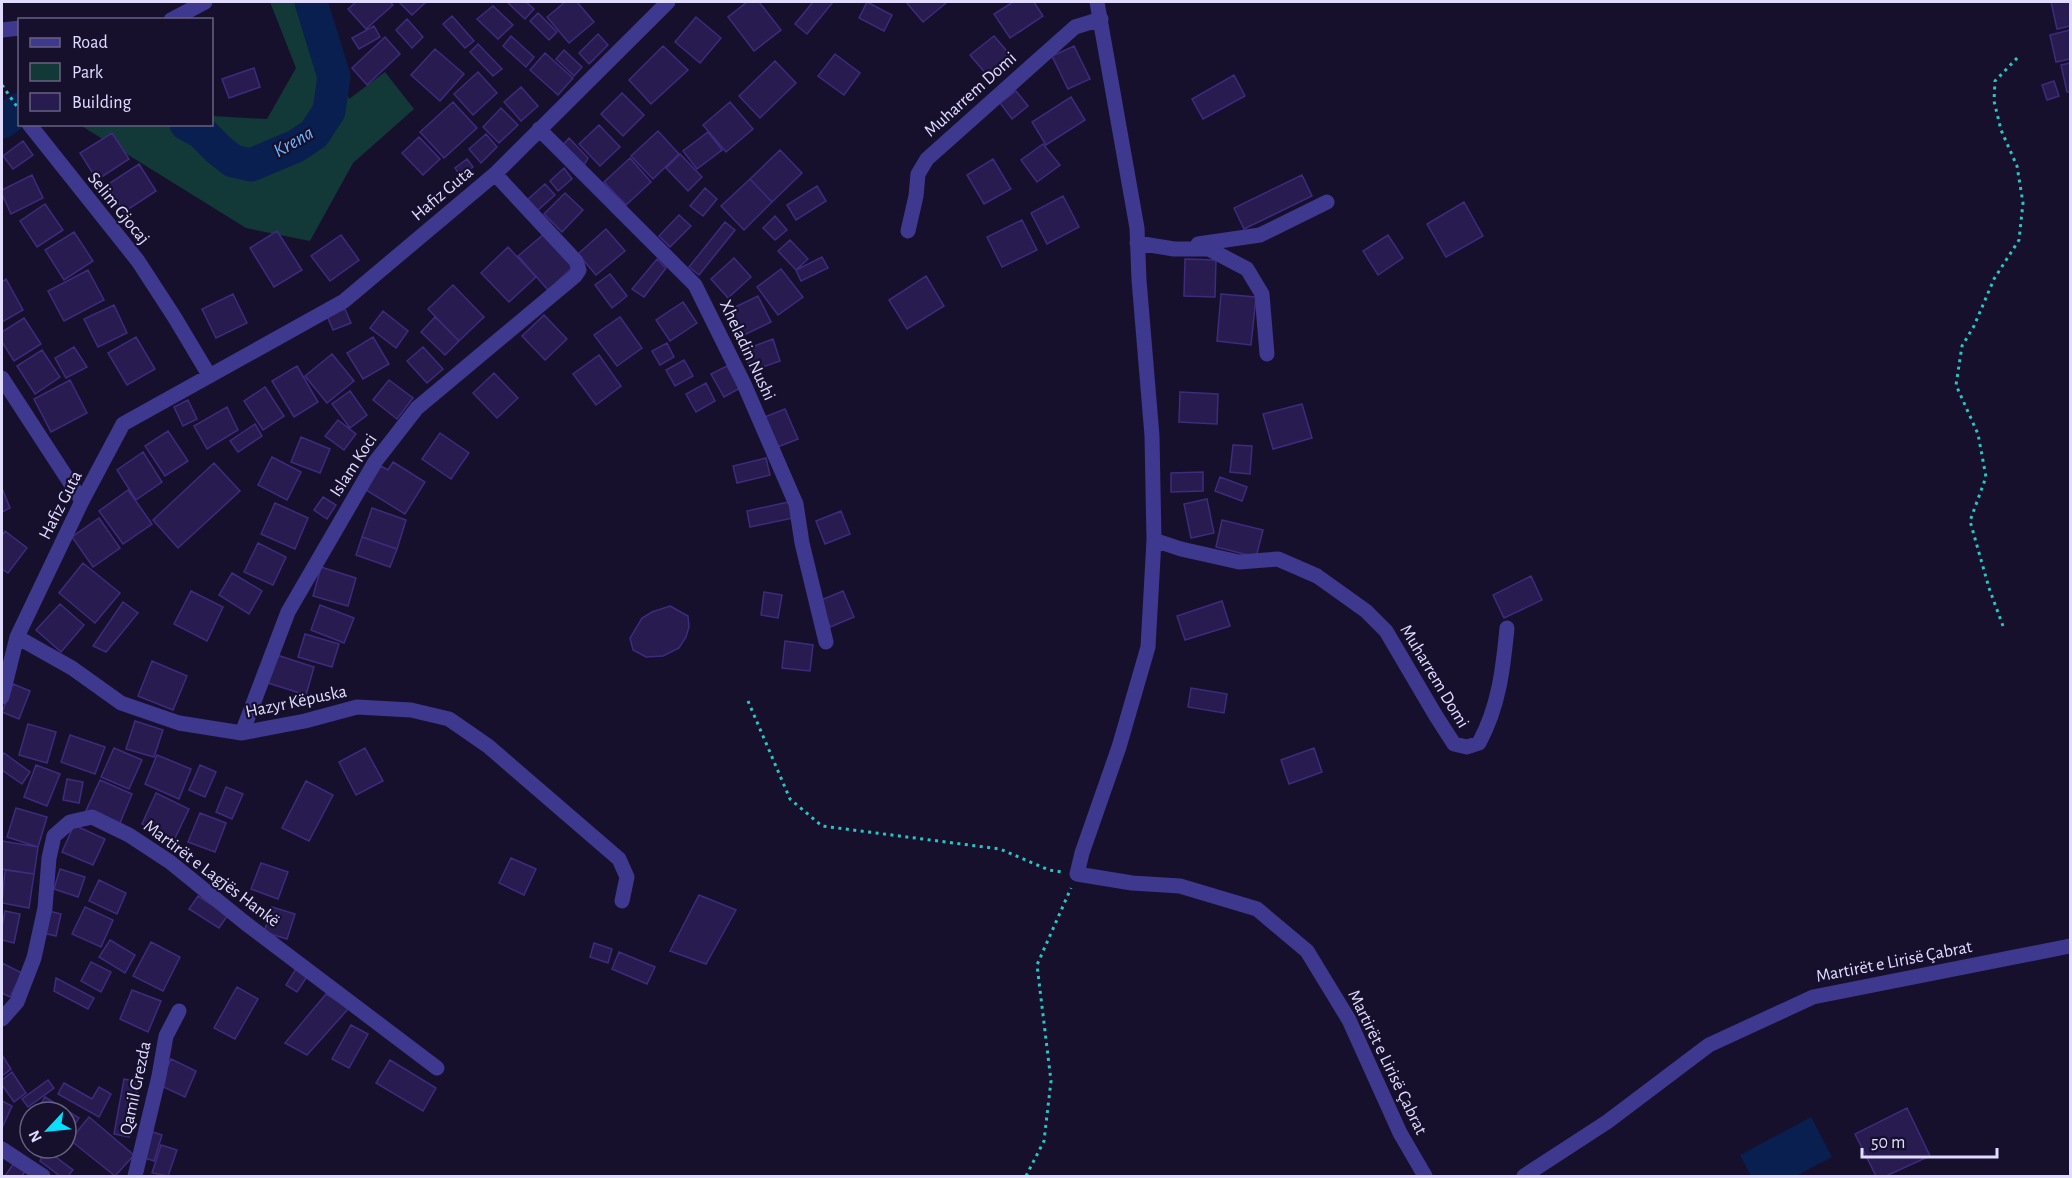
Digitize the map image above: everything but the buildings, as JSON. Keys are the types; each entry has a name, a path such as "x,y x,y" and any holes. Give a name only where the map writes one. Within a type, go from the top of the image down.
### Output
{"street":[{"path":"175,18 205,2"},
{"name":"Hafiz Guta","path":"2,697 17,637 82,501 123,424 344,301 495,174 668,2"},
{"path":"1077,874 1082,853 1119,747 1148,647 1154,540 1152,443 1137,228 1097,2"},
{"name":"Muharrem Domi","path":"908,231 916,196 918,174 927,159 1075,27 1101,19"},
{"path":"2,30 18,28"},
{"name":"Selim Gjocaj","path":"31,126 138,261 209,375"},
{"name":"Xheladin Nushi","path":"539,129 695,285 744,384 796,504 802,543 826,642"},
{"name":"Islam Koci","path":"242,733 288,612 375,462 417,408 575,276 579,270 576,261 495,174"},
{"path":"1174,249 1260,235 1327,202"},
{"path":"1137,243 1174,249 1209,249 1247,269 1262,294 1267,354"},
{"path":"2,378 82,501"},
{"name":"Muharrem Domi","path":"1154,540 1181,549 1239,562 1278,559 1317,576 1366,611 1386,631 1454,744 1467,747 1479,743 1490,722 1498,696 1507,628"},
{"name":"Hazyr Këpuska","path":"17,637 72,668 121,703 179,723 242,733 305,721 357,707 411,710 449,719 488,746 619,859 627,877 622,901"},
{"name":"Martirët e Lagjës Hankë","path":"2,1019 17,1002 34,958 45,908 49,858 54,836 70,822 92,817 129,835 170,862 244,922 437,1068"},
{"name":"Martirët e Lirisë Çabrat","path":"1077,874 1132,883 1180,886 1257,909 1307,951 1349,1020 1400,1133 1425,1176"},
{"name":"Martirët e Lirisë Çabrat","path":"1524,1176 1607,1122 1709,1046 1813,997 2070,946"},
{"name":"Qamil Grezda","path":"135,1176 159,1076 166,1036 179,1011"},
{"path":"2,1149 43,1176"}],"path":[{"path":"2003,626 1989,588 1970,521 1986,477 1978,434 1956,385 1962,346 1974,326 1994,279 2019,240 2023,203 2017,166 2001,130 1994,101 1995,81 2018,57"},
{"path":"2,85 18,108"},
{"path":"748,702 790,799 822,826 1000,849 1049,870 1077,874 1037,965 1051,1080 1044,1141 1026,1176"}],"green space":[{"path":"270,2 326,2 349,99 385,72 414,109 353,163 310,241 246,228 82,126 213,126 213,116 267,119 296,68"}],"water":[{"path":"1811,1117 1832,1157 1796,1176 1751,1176 1740,1155"}],"waterway":[{"name":"Krena","path":"190,126 201,132 233,161 251,165 296,146 314,134 329,111 334,77 311,2"},
{"name":"Krena","path":"2,122 18,110"}]}
